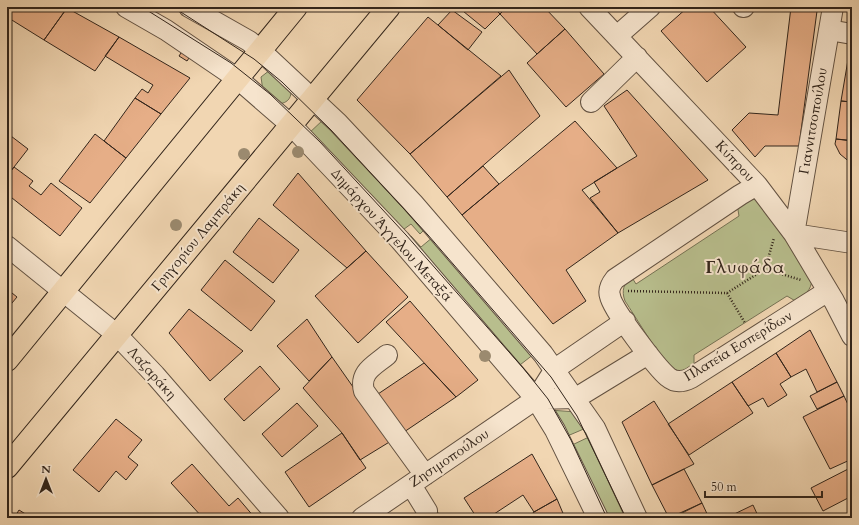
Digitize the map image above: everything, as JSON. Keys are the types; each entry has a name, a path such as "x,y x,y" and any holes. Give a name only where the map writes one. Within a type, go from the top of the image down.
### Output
{"main road":[{"path":"7,360 296,7"},
{"name":"Γρηγορίου Λαμπράκη","path":"7,467 389,7"}],"street":[{"name":"Δημάρχου Άγγελου Μεταξά","path":"126,7 166,30 238,79 291,125 400,240 536,399 555,430 598,518"},
{"path":"189,7 248,40 261,51 343,129 436,228 555,369 576,398 595,428 637,518"},
{"name":"Κύπρου","path":"589,7 757,185 794,234 828,291 852,336"},
{"path":"617,36 650,7"},
{"name":"Γιαννιτσοπούλου","path":"794,234 833,7"},
{"path":"829,30 852,34"},
{"path":"591,102 637,57"},
{"path":"610,290 615,279 757,185"},
{"path":"794,234 852,244"},
{"name":"Λαζαράκη","path":"7,246 116,334 155,375 279,518"},
{"name":"Πλατεία Εσπερίδων","path":"610,290 612,302 648,354 667,377 679,382 685,381 828,291"},
{"name":"Ζησιμοπούλου","path":"362,518 536,399 555,369 625,321"},
{"path":"536,399 576,398 648,354"},
{"path":"387,355 365,374 362,383 364,391 418,480 427,511"}],"path":[{"path":"610,290 654,293 727,293 766,269 775,239 771,234"},
{"path":"766,269 828,291"},
{"path":"727,293 754,338"}],"green space":[{"path":"270,70 291,87 291,94 287,101 278,104 263,91 261,77"},
{"path":"324,119 426,228 420,234 411,224 400,232 307,135"},
{"path":"750,198 762,201 812,280 809,290 797,302 787,296 694,355 694,369 678,371 664,359 657,350 625,301 623,290 625,285 631,276 636,284 739,216 737,204"},
{"path":"411,236 421,247 433,237 534,354 516,368 406,239"},
{"path":"549,410 577,412 586,428 565,437"},
{"path":"591,436 629,518 604,518 570,446"}],"building":[{"path":"7,7 67,8 44,40 7,17"},
{"path":"458,7 493,7 500,14 485,29"},
{"path":"493,7 507,7 500,14"},
{"path":"507,7 544,7 565,29 537,54 500,14"},
{"path":"688,7 709,7 746,47 707,82 661,31"},
{"path":"791,7 817,11 799,146 765,146 755,157 732,130 749,113 778,115"},
{"path":"794,7 817,7 817,11"},
{"path":"67,8 119,37 95,71 44,40"},
{"path":"452,10 482,32 468,50 438,25"},
{"path":"428,17 501,76 410,154 357,100"},
{"path":"565,29 604,74 566,107 527,63"},
{"path":"119,37 190,78 161,114 135,98 142,89 148,93 153,85 105,56"},
{"path":"851,42 852,43 852,102 841,101"},
{"path":"183,50 191,55 187,61 179,56"},
{"path":"509,70 540,116 447,197 410,154"},
{"path":"627,90 708,180 618,233 590,198 600,192 594,182 637,156 604,106"},
{"path":"135,98 161,114 126,158 104,141"},
{"path":"841,101 852,102 852,141 836,139"},
{"path":"575,121 617,168 582,190 618,233 566,270 586,301 553,324 462,215"},
{"path":"7,133 28,149 7,176"},
{"path":"95,134 126,158 90,203 59,181"},
{"path":"836,139 847,140 852,144 852,164 840,154 835,144"},
{"path":"483,166 499,184 462,215 447,197"},
{"path":"14,167 33,181 29,186 41,195 51,183 82,208 60,236 7,194 7,176"},
{"path":"298,173 366,251 347,268 273,205"},
{"path":"259,218 299,250 273,283 233,252"},
{"path":"366,251 408,297 358,343 315,296"},
{"path":"225,260 275,301 251,331 201,290"},
{"path":"7,289 17,297 7,309"},
{"path":"410,301 478,380 456,397 386,322"},
{"path":"189,309 243,351 210,381 169,333"},
{"path":"307,319 332,357 309,381 277,346"},
{"path":"810,330 837,382 817,392 806,369 791,377 776,353"},
{"path":"776,353 791,377 780,384 787,395 768,407 763,398 748,406 732,382"},
{"path":"332,357 391,441 360,460 342,433 303,388"},
{"path":"424,363 456,397 404,432 378,394"},
{"path":"260,366 280,389 244,421 224,399"},
{"path":"732,382 753,413 689,455 668,424"},
{"path":"837,382 844,396 817,409 810,396"},
{"path":"844,396 852,413 852,459 830,469 803,417"},
{"path":"654,401 694,464 652,485 622,422"},
{"path":"297,403 318,426 282,457 262,434"},
{"path":"116,419 142,440 128,457 138,465 126,480 116,471 99,492 73,470"},
{"path":"342,433 366,468 309,507 285,472"},
{"path":"532,454 557,499 534,512 523,495 488,518 477,518 464,498"},
{"path":"192,464 229,506 238,498 255,518 203,518 171,483"},
{"path":"852,467 852,505 848,498 823,511 811,488"},
{"path":"684,469 702,503 669,518 652,485"},
{"path":"557,499 565,518 527,518 534,512"},
{"path":"702,503 709,518 672,518"},
{"path":"753,505 759,518 726,518"},
{"path":"435,509 442,518 422,518"},
{"path":"19,510 32,518 14,518"}],"tram line":[{"path":"142,7 231,63 270,94 320,142 406,235 524,369 548,399 571,440 607,518"},
{"path":"173,7 254,59 282,82 331,130 428,235 551,377 577,416 626,518"}],"district":[{"name":"Γλυφάδα","path":"745,267"}]}
